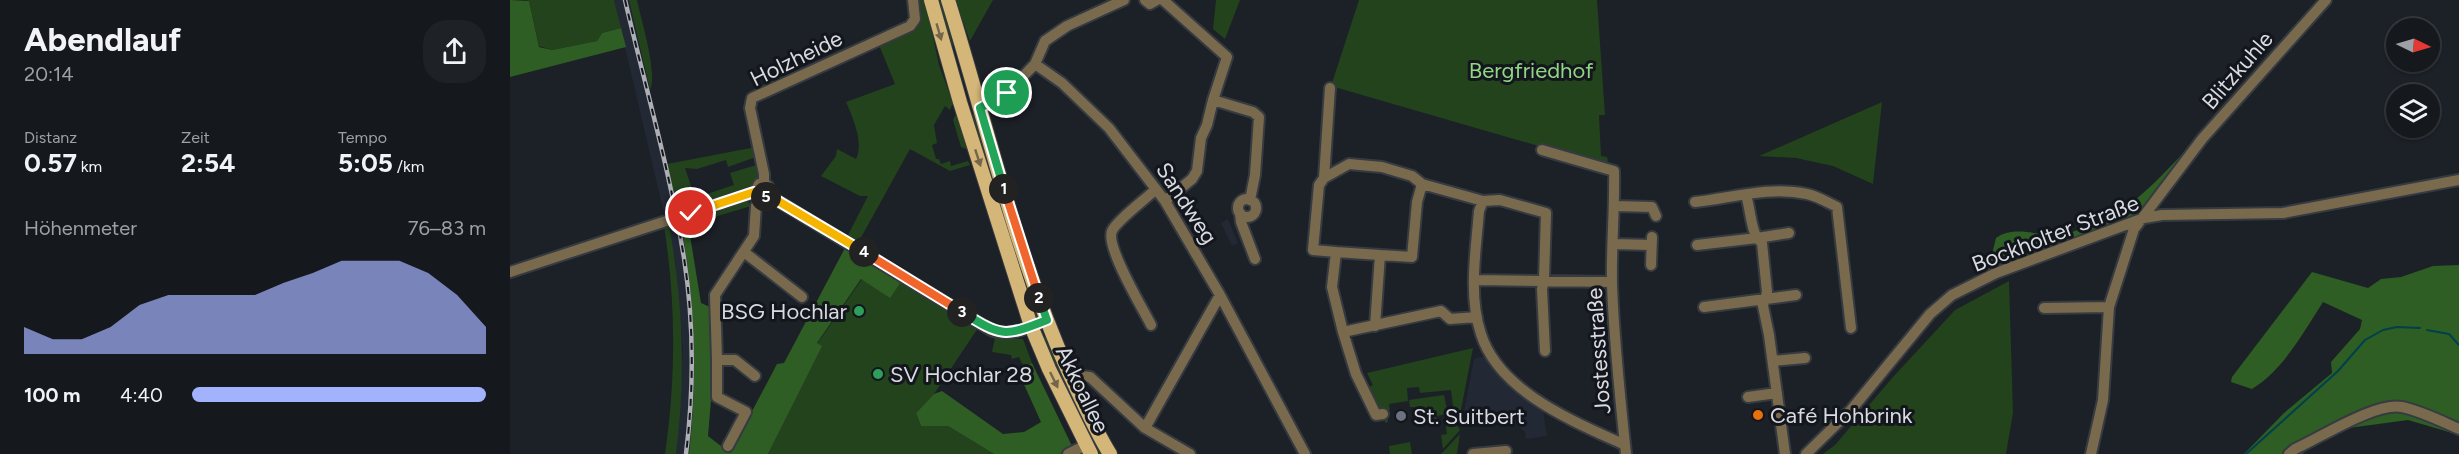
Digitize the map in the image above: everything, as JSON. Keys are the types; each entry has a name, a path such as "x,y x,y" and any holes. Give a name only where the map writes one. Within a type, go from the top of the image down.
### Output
{"main road":[{"name":"Akkoallee","path":"931,0 960,102 1031,326 1048,369 1089,450"},
{"name":"Akkoallee","path":"948,0 1047,320 1089,417 1110,454"},
{"name":"Akkoallee","path":"955,85 958,71 964,69 975,91"},
{"path":"960,102 969,107 980,108"}],"street":[{"name":"Holzheide","path":"510,272 762,195 757,185 764,184 764,174 750,108 752,98 910,26 915,19 913,0"},
{"path":"980,108 1007,93 1035,64 1045,41 1067,26 1124,0"},
{"path":"1145,0 1150,4 1157,0"},
{"path":"1163,0 1227,57 1201,138 1197,171 1192,179 1166,201"},
{"name":"Blitzkuhle","path":"2091,454 2103,400 2109,307 2134,230 2202,139 2326,0"},
{"name":"Sandweg","path":"1035,64 1062,83 1109,128 1166,201 1220,295 1305,454"},
{"path":"1324,178 1330,88"},
{"path":"1213,100 1253,112 1259,117 1255,175 1250,200 1256,207 1253,215 1244,216 1240,213 1241,222 1255,259"},
{"name":"Jostesstraße","path":"1542,150 1614,171 1612,282 1626,450"},
{"path":"1422,184 1417,202 1412,257 1313,250 1318,185 1324,178 1349,164 1382,167 1412,176 1422,184 1484,201 1500,200 1546,213 1542,289 1545,351"},
{"name":"Bockholter Straße","path":"1806,454 1851,410 1930,314 1952,296 1996,273 2144,218 2162,215 2283,213 2459,180"},
{"path":"1151,325 1114,251 1110,237 1116,224 1156,189"},
{"path":"1695,202 1764,191 1784,191 1809,194 1837,207 1851,328"},
{"path":"728,446 746,412 717,397 715,295 754,236 756,206 762,195 991,330 1008,333 1047,320"},
{"path":"1746,195 1752,211 1754,234 1762,243 1767,292 1763,306 1773,361 1785,454"},
{"path":"1484,201 1479,211 1474,280 1477,317 1486,347 1506,374 1545,406 1626,450"},
{"path":"1615,206 1653,207"},
{"path":"1697,245 1789,233"},
{"path":"1614,244 1651,241 1651,265"},
{"path":"744,252 802,297"},
{"path":"1336,252 1332,287 1343,332 1356,374 1376,415 1383,414"},
{"path":"1375,326 1380,255"},
{"path":"1474,280 1533,282 1544,279 1612,282"},
{"path":"1145,428 1220,295"},
{"path":"1704,307 1796,295"},
{"path":"2044,308 2109,307"},
{"path":"1343,332 1441,311 1450,319 1477,317"},
{"path":"1773,361 1805,357"},
{"path":"717,360 735,360 755,376"},
{"path":"1067,367 1082,376 1090,377 1145,428 1190,454"},
{"path":"1748,397 1777,393"},
{"path":"2289,454 2340,425 2367,414 2401,407 2459,429"},
{"path":"1068,454 1089,450"},
{"path":"1473,454 1506,451"}],"shaded area":[{"path":"614,0 629,0 688,262 695,351 695,392 689,454 676,454 683,351 675,261"},
{"path":"1228,219 1238,243 1232,246 1221,223"},
{"path":"1485,356 1502,377 1543,411 1547,436 1526,439 1525,432 1508,418 1467,422 1463,417 1474,359"}],"green space":[{"path":"510,0 529,1 539,47 552,50 597,41 602,33 621,28 626,47 510,77"},
{"path":"526,0 614,0 621,28 602,33 597,41 552,50 539,46 529,1"},
{"path":"629,0 637,0 645,33 652,72 650,90"},
{"path":"916,0 925,0 939,65 953,103 950,110 945,106 934,125 937,143 932,145 936,159 939,159 941,164 950,161 951,166 968,161 970,165 950,171 910,149 858,243 847,237 868,196 860,196 821,176 836,156 837,149 856,159 858,138 846,102 895,84 879,45 916,27"},
{"path":"933,0 946,0 955,30 951,38 953,44 948,53"},
{"path":"955,0 993,0 970,41"},
{"path":"1216,0 1240,0 1225,39 1213,29"},
{"name":"Bergfriedhof","path":"1359,0 1597,0 1605,115 1599,115 1601,156 1607,157 1608,161 1604,165 1331,86"},
{"path":"1882,102 1873,184 1833,166 1796,158 1759,156"},
{"path":"957,112 968,150 961,147 953,120"},
{"path":"977,113 1038,317 1033,317 971,116"},
{"path":"756,147 756,157 728,167 726,160 697,169 685,168 695,198 734,185 730,173 756,165 758,165 761,178 755,185 739,190 738,194 678,212 667,164"},
{"path":"2184,152 2187,154 2139,215 1988,271 1996,238 2011,232 2062,235 2097,223 2112,216 2138,198"},
{"path":"746,199 751,206 701,221 697,228 695,216"},
{"path":"687,217 701,303 710,307 715,395 711,400 708,436 730,453 777,364 784,363 845,248 903,279 890,298 861,279 817,343 822,346 768,454 689,454 694,395 694,336 689,278 680,219"},
{"path":"669,225 682,339 681,396 676,454 665,454 673,369 671,283 664,226"},
{"path":"2459,265 2459,435 2408,420 2341,429 2302,454 2244,454 2284,413 2332,373 2331,362 2360,329 2362,320 2323,302 2292,350 2263,381 2252,389 2231,382 2232,377 2312,272 2368,288 2381,279 2401,277 2433,266"},
{"name":"SV Hochlar 28","path":"862,279 903,279 978,328 934,394 916,413 921,426 948,426 994,454 768,454 821,346 817,344"},
{"path":"2009,281 2013,413 2006,454 1823,454 1835,445 1893,377 1955,310"},
{"path":"1049,335 1107,454 1097,454 1040,338"},
{"path":"995,338 1023,339 1032,363 1023,366 1019,357 1012,359 1011,355 992,352"},
{"path":"1473,348 1459,420 1454,414 1451,390 1420,393 1419,387 1407,388 1408,401 1389,404 1388,422 1385,423 1384,413 1378,413 1367,388 1373,385 1367,373"},
{"path":"1032,363 1073,448 1060,454 994,454 948,426 921,426 916,413 934,394 942,391 1003,434 1024,432 1041,422 1017,369"},
{"path":"1444,395 1448,414 1436,416 1437,421 1416,424 1414,407 1410,407 1409,400"},
{"path":"1452,417 1460,430 1443,449 1441,435 1447,434 1445,419"},
{"path":"1460,434 1457,454 1441,454"},
{"path":"1410,442 1412,454 1390,454 1389,446"}],"waterway":[{"path":"2246,454 2338,371 2365,340 2383,330 2397,327 2420,328"},
{"path":"2427,330 2449,334 2459,345"}],"railway":[{"path":"625,0 672,193 684,258 690,307 692,356 686,454"}],"place":[{"name":"BSG Hochlar","path":"859,311"},
{"name":"SV Hochlar 28","path":"878,374"},
{"name":"Café Hohbrink","path":"1758,415"},
{"name":"St. Suitbert","path":"1401,416"}],"route":[{"path":"691,213 754,192 760,198 768,195 991,330 1015,332 1047,320 980,108 1007,93"}]}
